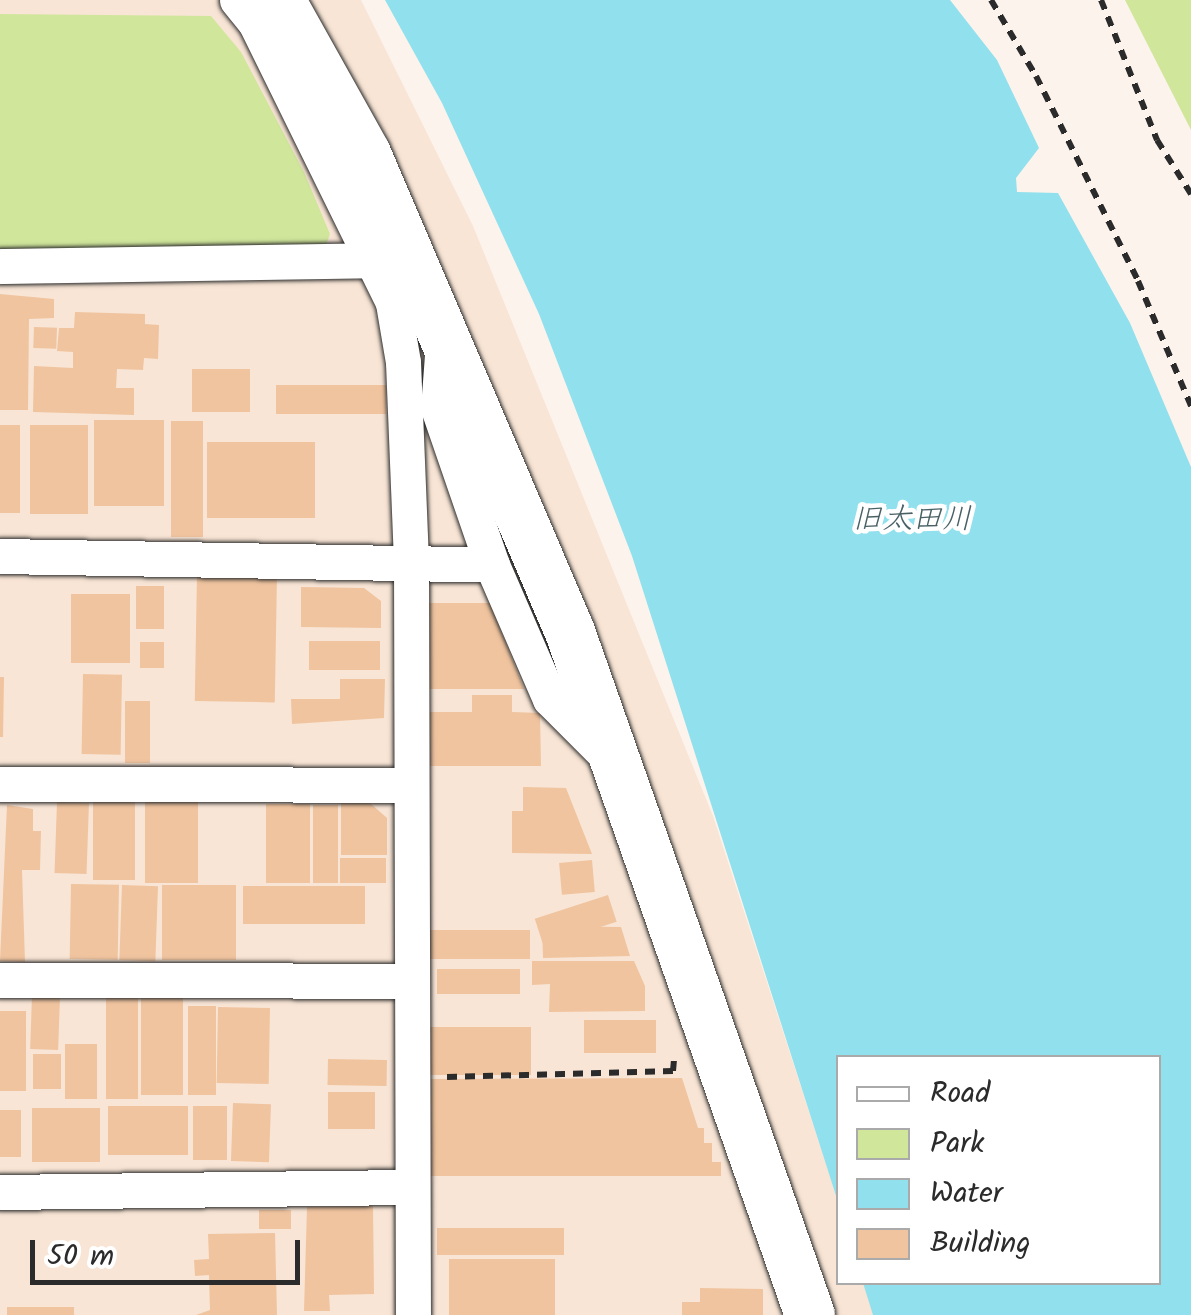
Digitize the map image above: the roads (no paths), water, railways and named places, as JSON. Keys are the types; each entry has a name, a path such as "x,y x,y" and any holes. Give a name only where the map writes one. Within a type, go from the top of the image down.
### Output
{"street":[{"path":"237,0 255,22 393,302 403,362 411,561 410,1077 414,1315"},
{"path":"280,0 366,154 444,328 621,770 810,1315"},
{"path":"0,266 371,260"},
{"path":"444,328 438,408 492,565 550,699 621,770"},
{"path":"0,556 492,565"},
{"path":"0,784 410,785"},
{"path":"0,980 410,981"},
{"path":"0,1192 412,1187"}],"water":[{"name":"旧太田川","path":"385,0 950,0 997,60 1039,148 1016,178 1017,192 1058,193 1130,323 1191,467 1191,1315 873,1315 864,1285 1161,1285 1161,1055 836,1055 836,1196 632,556 539,314 442,103"}]}
